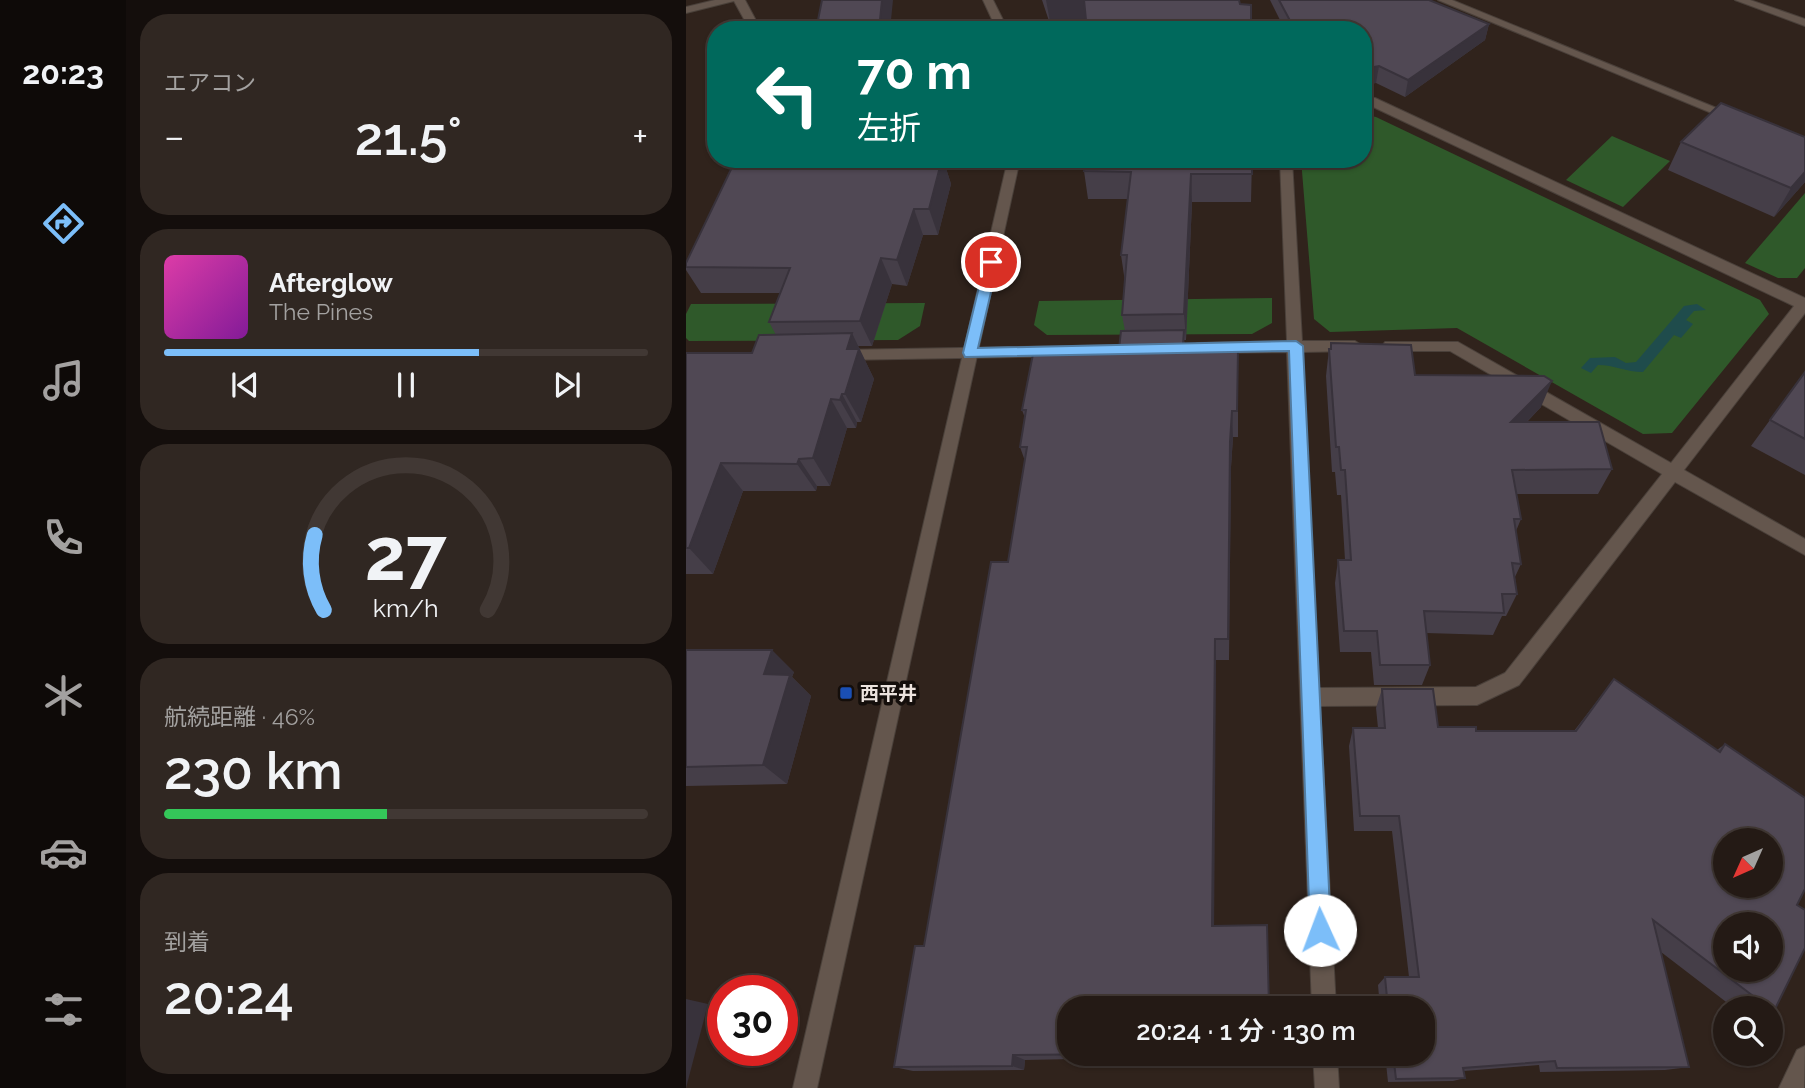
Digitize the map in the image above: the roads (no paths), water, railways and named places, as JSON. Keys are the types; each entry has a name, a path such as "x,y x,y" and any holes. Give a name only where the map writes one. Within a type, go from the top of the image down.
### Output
{"street":[{"path":"686,10 729,0"},
{"path":"739,0 752,21"},
{"path":"988,0 998,21"},
{"path":"1443,0 1753,126"},
{"path":"1740,0 1805,23"},
{"path":"1311,697 1477,696 1512,679 1804,304 1372,101"},
{"path":"805,1088 1012,168"},
{"path":"1286,168 1323,996"},
{"path":"1176,349 1453,346 1805,548"},
{"path":"819,356 1149,349"},
{"path":"1791,1088 1805,1058"},
{"path":"1326,1066 1327,1088"}],"water":[{"path":"1697,304 1706,310 1694,311 1686,320 1693,324 1681,338 1674,335 1643,372 1598,365 1591,373 1581,368 1590,358 1615,357 1626,363 1636,362 1684,306"}],"place":[{"name":"西平井","path":"846,693"}]}
